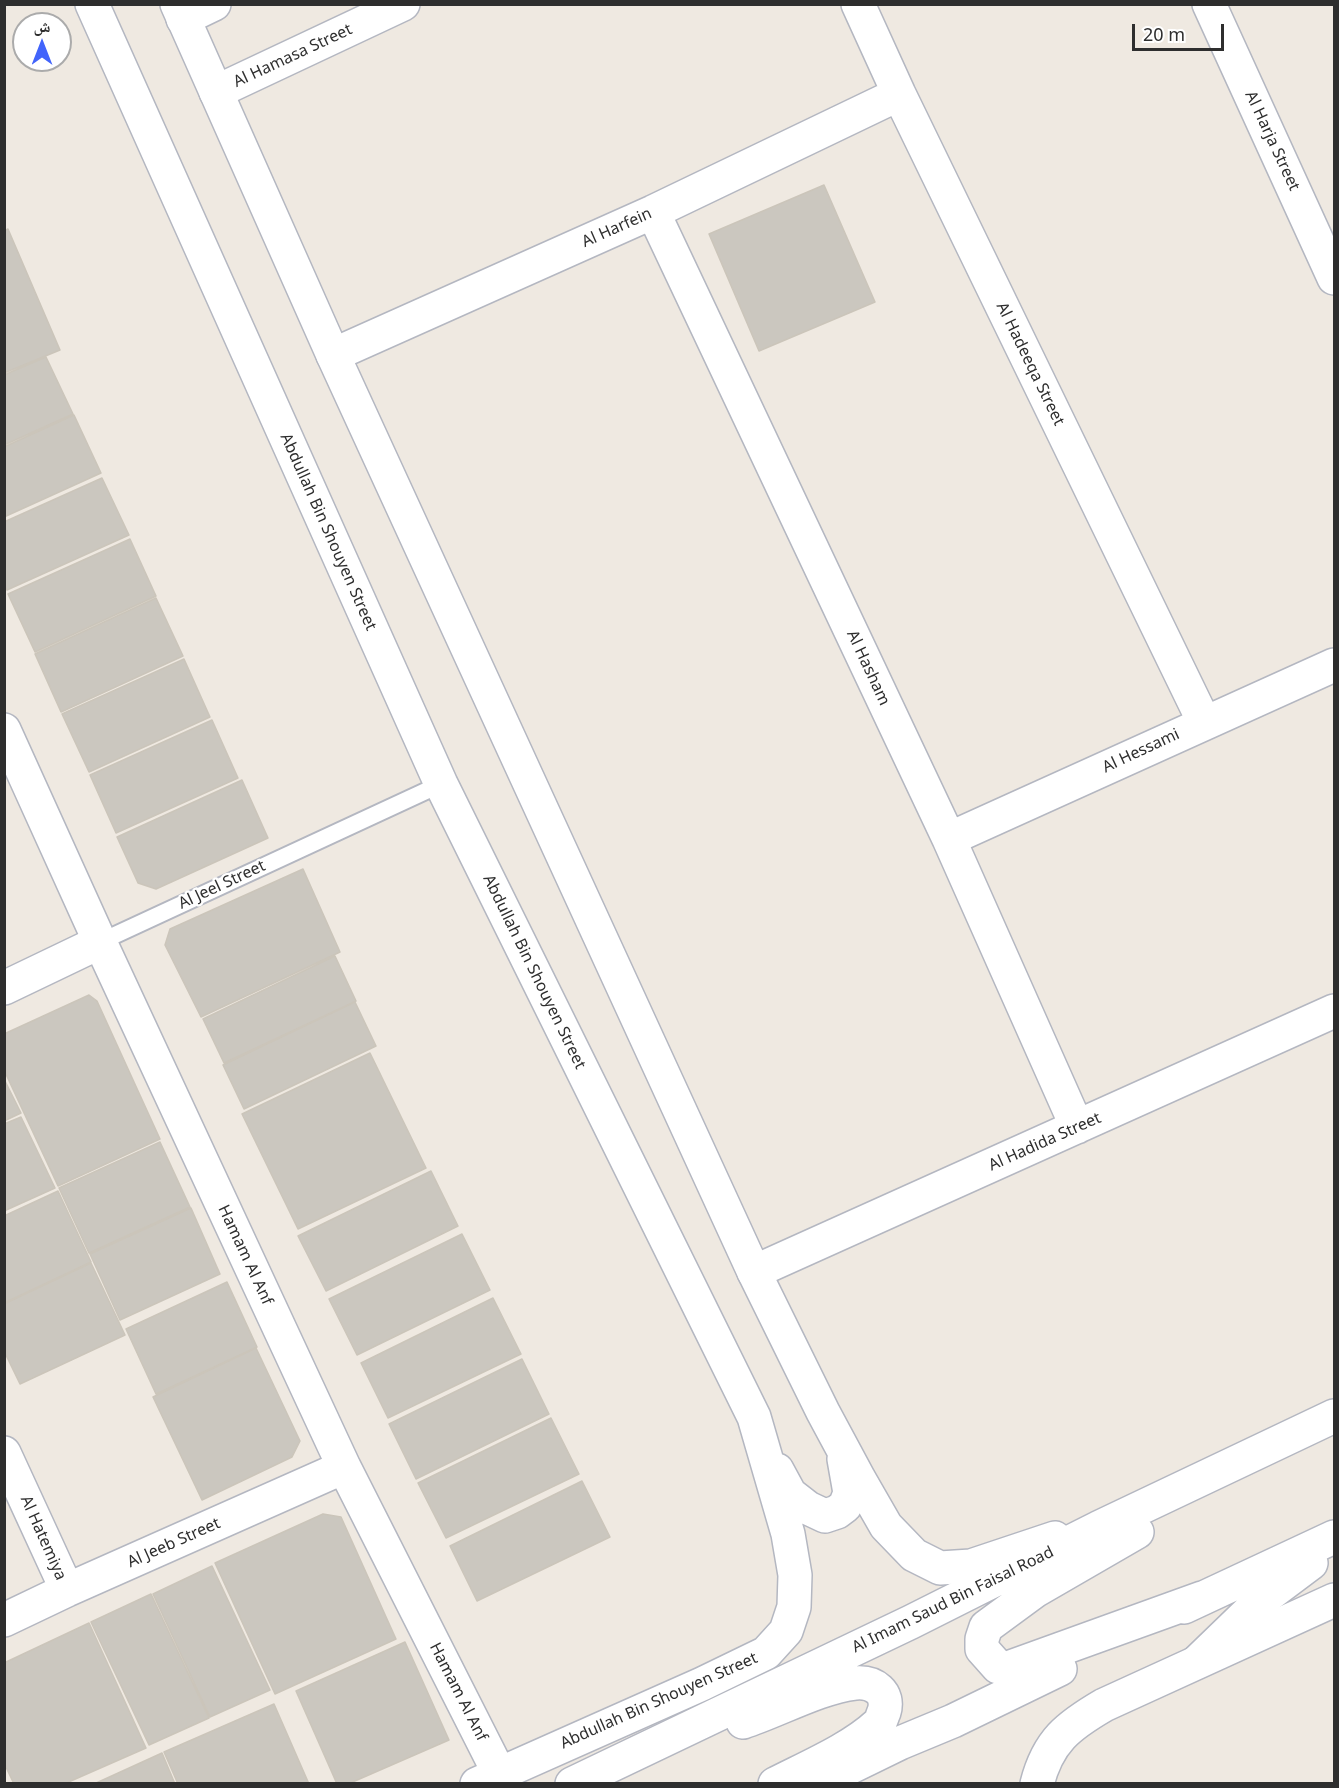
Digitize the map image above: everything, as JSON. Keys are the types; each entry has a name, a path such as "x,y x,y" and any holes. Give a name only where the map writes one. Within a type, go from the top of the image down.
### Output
{"street":[{"name":"Abdullah Bin Shouyen Street","path":"92,4 441,784 754,1418 788,1534 795,1575 794,1607 786,1631 766,1653 702,1684 488,1778"},
{"path":"214,4 180,12 333,355 754,1272 841,1446 886,1526 914,1555 940,1568 970,1566 1150,1504"},
{"name":"Al Hamasa Street","path":"216,92 403,4"},
{"name":"Al Hadeeqa Street","path":"858,4 899,94 1204,722"},
{"name":"Al Harja Street","path":"1209,4 1335,278"},
{"name":"Al Harfein","path":"333,355 653,212 899,94"},
{"name":"Al Hasham","path":"653,212 949,839 1077,1127"},
{"name":"Al Hessami","path":"949,839 1204,722 1335,665"},
{"name":"Hamam Al Anf","path":"4,730 488,1778"},
{"name":"Al Jeel Street","path":"4,988 100,942"},
{"name":"Al Hadida Street","path":"754,1272 1335,1011"},
{"name":"Al Imam Saud Bin Faisal Road","path":"581,1779 1335,1416"},
{"path":"763,1445 790,1494 808,1508 825,1516 845,1506 850,1493 841,1446"},
{"path":"1202,1598 1008,1668 998,1667 982,1649 986,1627 1035,1591 1147,1526 1271,1447"},
{"name":"Al Hatemiya","path":"4,1454 67,1590"},
{"name":"Al Jeeb Street","path":"4,1620 344,1467"},
{"path":"816,1784 900,1743 953,1722 1202,1598 1335,1537"},
{"path":"1197,1662 1259,1602 1335,1545"},
{"path":"1037,1784 1042,1764 1052,1747 1073,1724 1104,1705 1335,1600"},
{"path":"581,1779 768,1714 830,1689 857,1683 874,1685 884,1695 886,1704 881,1722 862,1737 775,1784"}],"lane":[{"name":"Al Jeel Street","path":"100,942 441,784"}],"building":[{"path":"824,185 875,302 759,351 709,234"},
{"path":"8,229 60,350 4,373 4,231"},
{"path":"46,357 73,414 4,445 4,375"},
{"path":"74,415 101,473 4,517 4,447"},
{"path":"102,478 129,535 7,590 4,585 4,522"},
{"path":"130,539 156,596 35,652 8,594"},
{"path":"156,598 183,656 61,712 35,654"},
{"path":"184,659 210,717 89,772 62,714"},
{"path":"212,720 238,778 116,833 90,775"},
{"path":"242,780 268,838 156,889 138,883 117,837"},
{"path":"303,869 340,952 201,1017 165,945 170,929"},
{"path":"335,956 356,1001 224,1063 203,1019"},
{"path":"89,995 97,1001 160,1139 58,1186 4,1070 4,1034"},
{"path":"355,1002 376,1046 244,1109 223,1065"},
{"path":"370,1053 426,1168 298,1229 242,1114"},
{"path":"4,1079 21,1113 4,1121"},
{"path":"21,1117 55,1188 4,1211 4,1124"},
{"path":"160,1142 190,1207 89,1253 59,1188"},
{"path":"431,1171 458,1226 326,1291 298,1236"},
{"path":"58,1191 91,1262 4,1303 4,1216"},
{"path":"191,1208 220,1274 120,1320 90,1254"},
{"path":"462,1234 490,1290 357,1355 329,1299"},
{"path":"91,1263 125,1335 20,1384 4,1351 4,1304"},
{"path":"227,1282 257,1347 156,1394 126,1329"},
{"path":"493,1298 521,1354 388,1418 361,1363"},
{"path":"256,1348 300,1441 292,1457 202,1500 153,1397"},
{"path":"522,1359 549,1414 416,1479 389,1424"},
{"path":"551,1418 579,1474 446,1538 418,1483"},
{"path":"582,1481 610,1537 477,1601 450,1546"},
{"path":"323,1514 341,1517 396,1639 275,1694 215,1563"},
{"path":"212,1566 270,1690 210,1717 153,1594"},
{"path":"151,1594 209,1718 149,1745 91,1622"},
{"path":"89,1623 146,1748 64,1784 14,1784 4,1763 4,1663"},
{"path":"405,1642 449,1740 348,1784 337,1784 296,1691"},
{"path":"274,1704 309,1784 178,1784 164,1752"},
{"path":"162,1753 175,1784 94,1784"}]}
